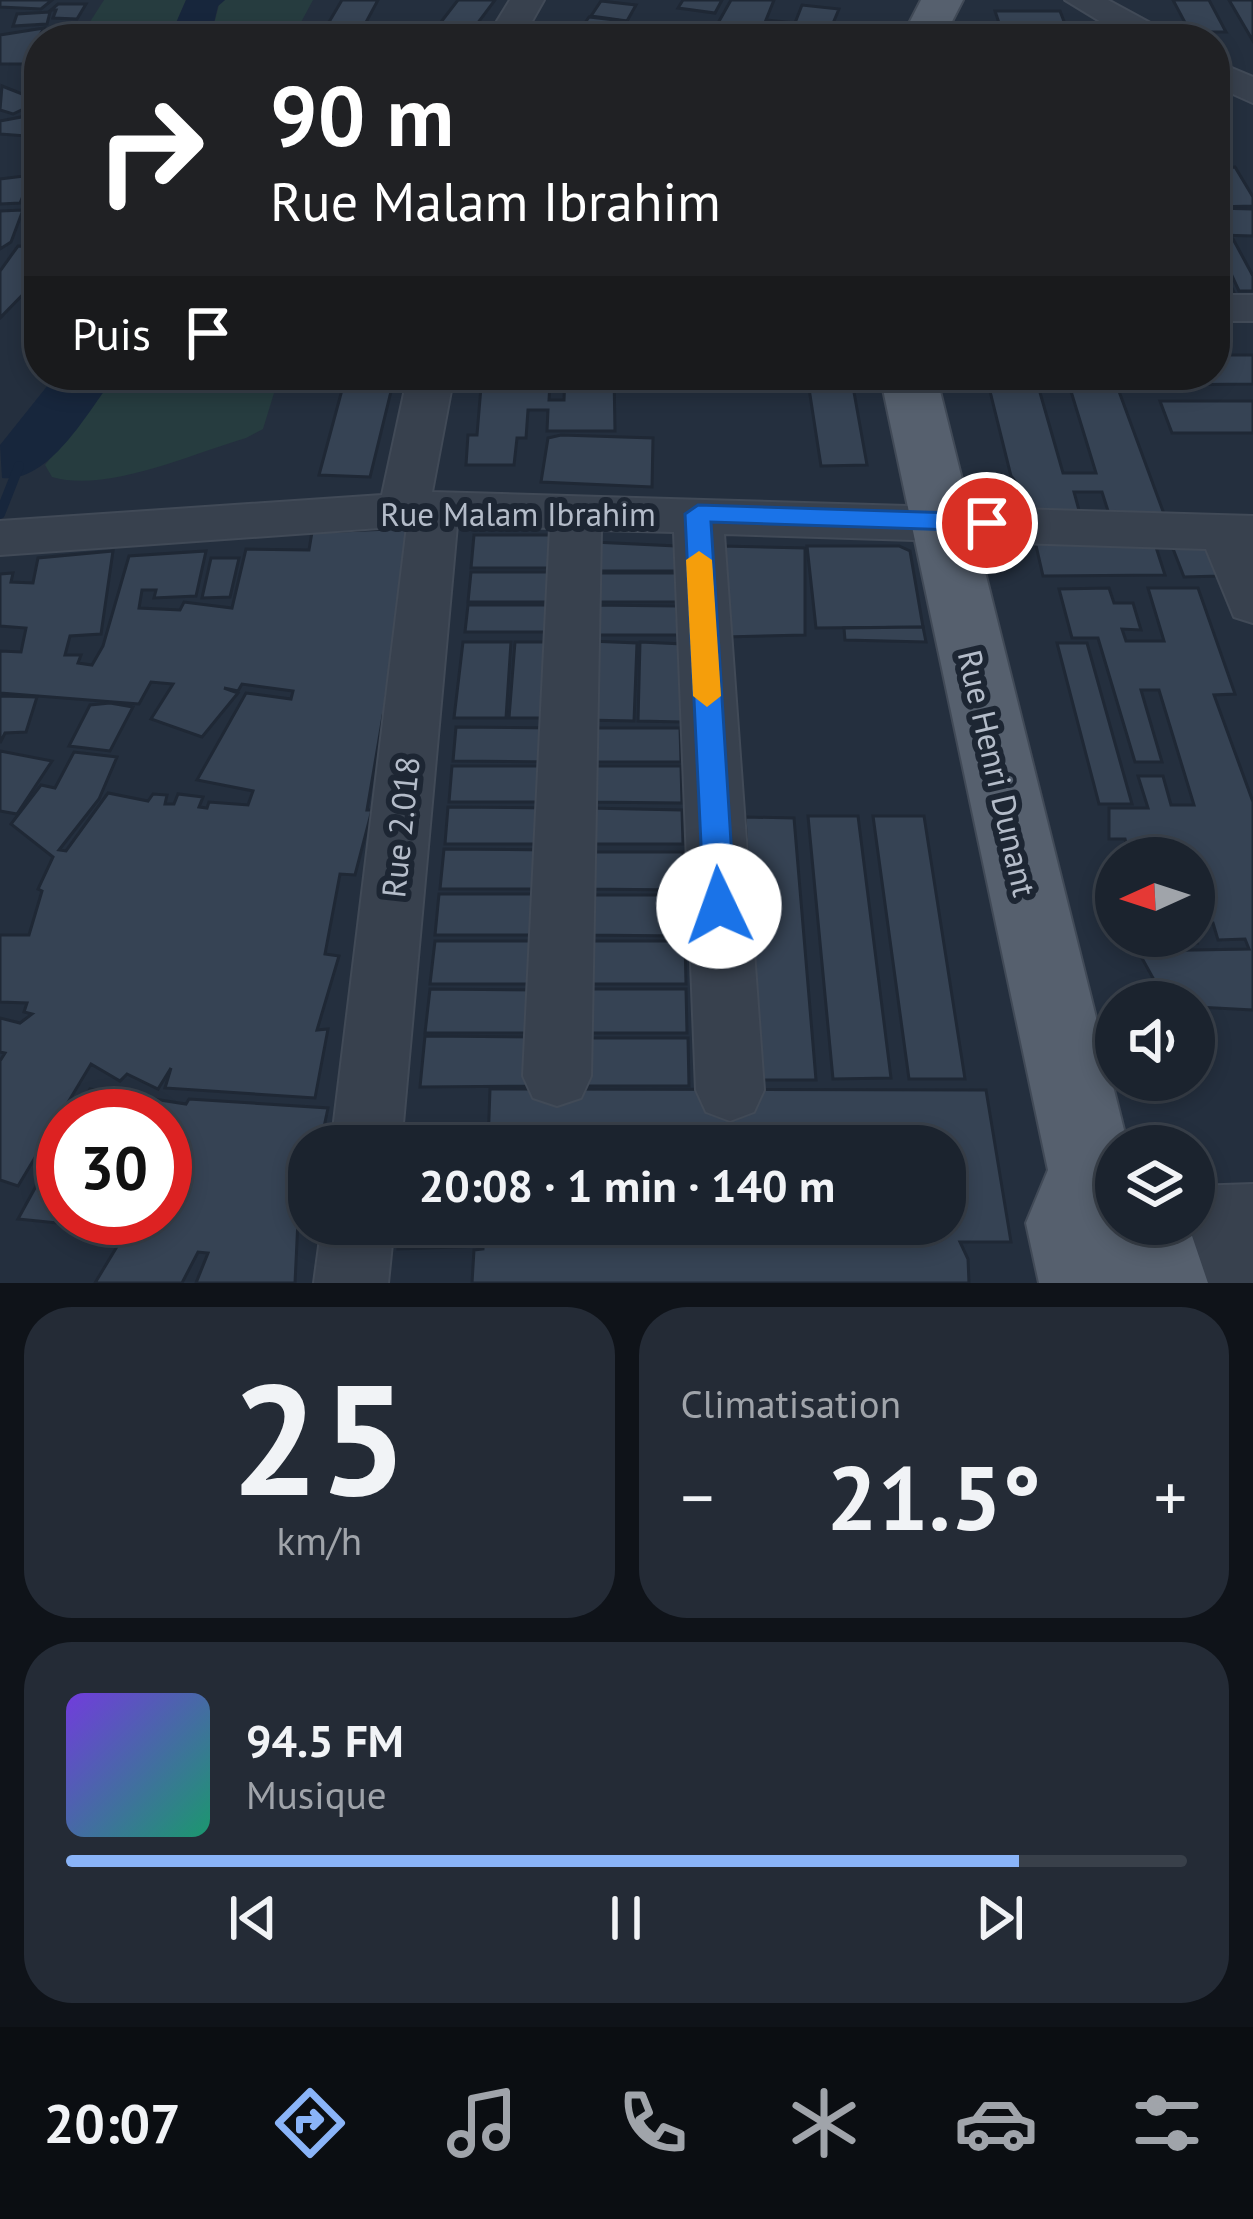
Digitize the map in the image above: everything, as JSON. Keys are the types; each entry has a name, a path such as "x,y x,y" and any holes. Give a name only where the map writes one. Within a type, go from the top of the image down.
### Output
{"main road":[{"name":"Rue Henri Dunant","path":"911,390 940,521 1095,1131"}],"street":[{"path":"1091,2 1129,24"},
{"name":"Rue 2.018","path":"368,1125 430,390"},
{"name":"Rue Malam Ibrahim","path":"18,539 419,508 1239,533"},
{"path":"556,1076 577,512"},
{"path":"698,514 730,1090"},
{"path":"1239,533 1253,604"},
{"path":"1215,1224 1253,1219"},
{"path":"352,1283 356,1245"},
{"path":"1158,1245 1253,1266"}],"green space":[{"path":"104,0 186,0 176,24 89,24"},
{"path":"225,0 313,0 300,24 214,24"},
{"path":"104,390 275,390 263,429 175,462 123,476 74,481 52,477 45,465"}],"water":[{"path":"186,0 225,0 218,6 214,24 176,24"},
{"path":"44,390 105,390 67,441 37,469 2,478 0,445"}],"building":[{"path":"0,0 52,0 41,9 0,7"},
{"path":"342,0 378,0 365,24 328,24"},
{"path":"458,0 495,0 477,24 441,22"},
{"path":"683,0 722,0 715,13 678,8"},
{"path":"731,0 774,0 766,20 795,23 802,5 839,9 833,24 717,24"},
{"path":"1173,0 1209,0 1222,24 1186,24"},
{"path":"1229,0 1253,0 1253,41"},
{"path":"601,1 636,5 627,21 591,16"},
{"path":"58,4 86,4 77,19 53,18 56,10 51,10"},
{"path":"995,11 1060,11 1065,24 999,23"},
{"path":"50,12 47,24 13,26 17,14"},
{"path":"589,17 624,21 622,24 584,24"},
{"path":"24,31 23,64 0,64 0,35"},
{"path":"2,86 24,95 24,109 13,114 0,110"},
{"path":"24,114 24,136 0,134 0,121"},
{"path":"1230,167 1235,167 1253,197 1253,206 1230,207"},
{"path":"24,176 20,203 0,204 0,179"},
{"path":"1230,208 1253,209 1253,236 1230,235"},
{"path":"23,210 11,242 0,249 0,211"},
{"path":"1230,239 1253,276 1253,291 1239,291 1230,272"},
{"path":"18,246 24,246 24,293 0,318 0,271"},
{"path":"1230,355 1253,355 1253,384 1230,384"},
{"path":"342,390 391,390 370,477 319,475"},
{"path":"481,390 550,390 549,400 564,400 564,390 614,390 615,431 547,431 548,410 528,410 526,438 517,438 514,465 466,465 468,435 477,435"},
{"path":"809,390 854,390 867,465 821,466"},
{"path":"990,390 1039,390 1063,473 1096,473 1071,390 1119,390 1164,514 1109,514 1102,492 1074,492 1080,514 1029,515 1022,490 1011,476"},
{"path":"1160,401 1253,401 1253,433 1172,433"},
{"path":"548,438 653,438 652,487 541,482"},
{"path":"418,528 386,697 393,697 389,717 383,716 367,810 372,810 355,875 340,874 325,954 339,956 317,1030 328,1029 315,1098 165,1088 171,1068 158,1089 127,1074 120,1081 91,1064 76,1089 36,1089 36,1156 18,1186 0,1180 0,1061 5,1053 0,1052 0,1018 20,1023 32,1014 24,1012 27,1003 0,1002 0,935 29,935 42,891 38,889 53,857 11,824 41,785 55,788 74,752 117,757 99,799 59,850 66,851 108,793 148,801 153,794 167,795 165,804 174,804 178,794 203,797 199,807 207,808 209,802 248,805 253,791 197,780 246,693 291,699 293,691 242,684 238,691 224,688 238,693 202,737 151,719 173,684 151,682 139,704 0,693 0,651 21,652 26,628 0,626 0,574 13,573 11,582 33,583 38,558 113,551 101,634 70,636 65,655 81,655 78,663 92,665 103,646 129,556 206,551 196,596 154,598 156,590 142,590 139,608 180,610 184,602 232,608 246,549 309,550 312,532"},
{"path":"474,535 565,535 564,568 471,568"},
{"path":"1204,540 1219,576 1184,577 1170,541"},
{"path":"1035,541 1154,541 1165,575 1043,576"},
{"path":"593,542 676,546 677,571 592,571"},
{"path":"721,546 805,548 805,635 724,637"},
{"path":"807,546 899,546 910,551 923,627 816,628"},
{"path":"211,558 239,558 230,597 202,598"},
{"path":"471,572 564,572 562,602 468,602"},
{"path":"592,573 677,573 677,602 592,602"},
{"path":"1109,588 1114,603 1133,603 1141,630 1122,629 1126,641 1164,641 1148,588 1198,588 1235,694 1214,695 1253,802 1253,1010 1215,1008 1215,981 1155,981 1141,957 1215,957 1215,950 1249,949 1245,939 1218,940 1215,837 1109,837 1109,808 1148,808 1138,776 1163,776 1171,805 1194,805 1159,690 1141,690 1162,762 1135,762 1098,638 1072,638 1059,589"},
{"path":"468,605 562,605 561,632 465,632"},
{"path":"591,605 677,606 678,635 591,635"},
{"path":"923,627 926,642 845,640 844,628"},
{"path":"589,641 637,643 634,721 584,720"},
{"path":"463,642 511,642 506,718 454,718"},
{"path":"515,642 561,642 558,718 509,718"},
{"path":"640,642 683,644 683,722 638,721"},
{"path":"1057,643 1087,643 1132,804 1099,804"},
{"path":"0,696 37,697 26,732 5,733 0,743"},
{"path":"90,705 133,707 110,751 69,746"},
{"path":"456,727 556,728 554,762 453,761"},
{"path":"590,728 680,728 681,762 588,762"},
{"path":"0,751 52,761 17,814 0,811"},
{"path":"452,766 553,766 552,802 449,802"},
{"path":"588,766 681,766 682,803 587,802"},
{"path":"448,807 552,808 551,844 445,844"},
{"path":"587,808 682,810 683,844 586,844"},
{"path":"808,816 858,816 891,1078 833,1079"},
{"path":"873,816 924,816 965,1079 909,1079"},
{"path":"745,817 794,818 816,1080 761,1080"},
{"path":"444,849 550,850 548,889 440,889"},
{"path":"585,852 683,852 684,890 585,889"},
{"path":"439,894 548,894 546,935 435,935"},
{"path":"584,895 684,895 685,936 584,935"},
{"path":"435,941 545,941 544,984 430,984"},
{"path":"583,941 685,941 686,984 582,984"},
{"path":"430,989 543,990 542,1033 425,1033"},
{"path":"582,989 686,989 687,1033 581,1033"},
{"path":"425,1036 541,1037 540,1086 420,1087"},
{"path":"581,1038 688,1038 689,1086 579,1086"},
{"path":"490,1089 986,1090 1011,1242 966,1242 966,1125 489,1125"},
{"path":"192,1099 328,1108 324,1125 288,1125 288,1245 297,1245 295,1283 196,1283 208,1253 198,1252 182,1283 95,1283 118,1245 192,1245"},
{"path":"36,1186 36,1221 18,1219"},
{"path":"398,1245 483,1245 483,1246 398,1249"},
{"path":"483,1245 961,1245 968,1259 969,1283 472,1283 474,1250"}],"waterway":[{"path":"0,514 19,466"}],"slow traffic":[{"path":"699,560 707,696"}],"route":[{"path":"719,906 698,514 987,523"}]}
